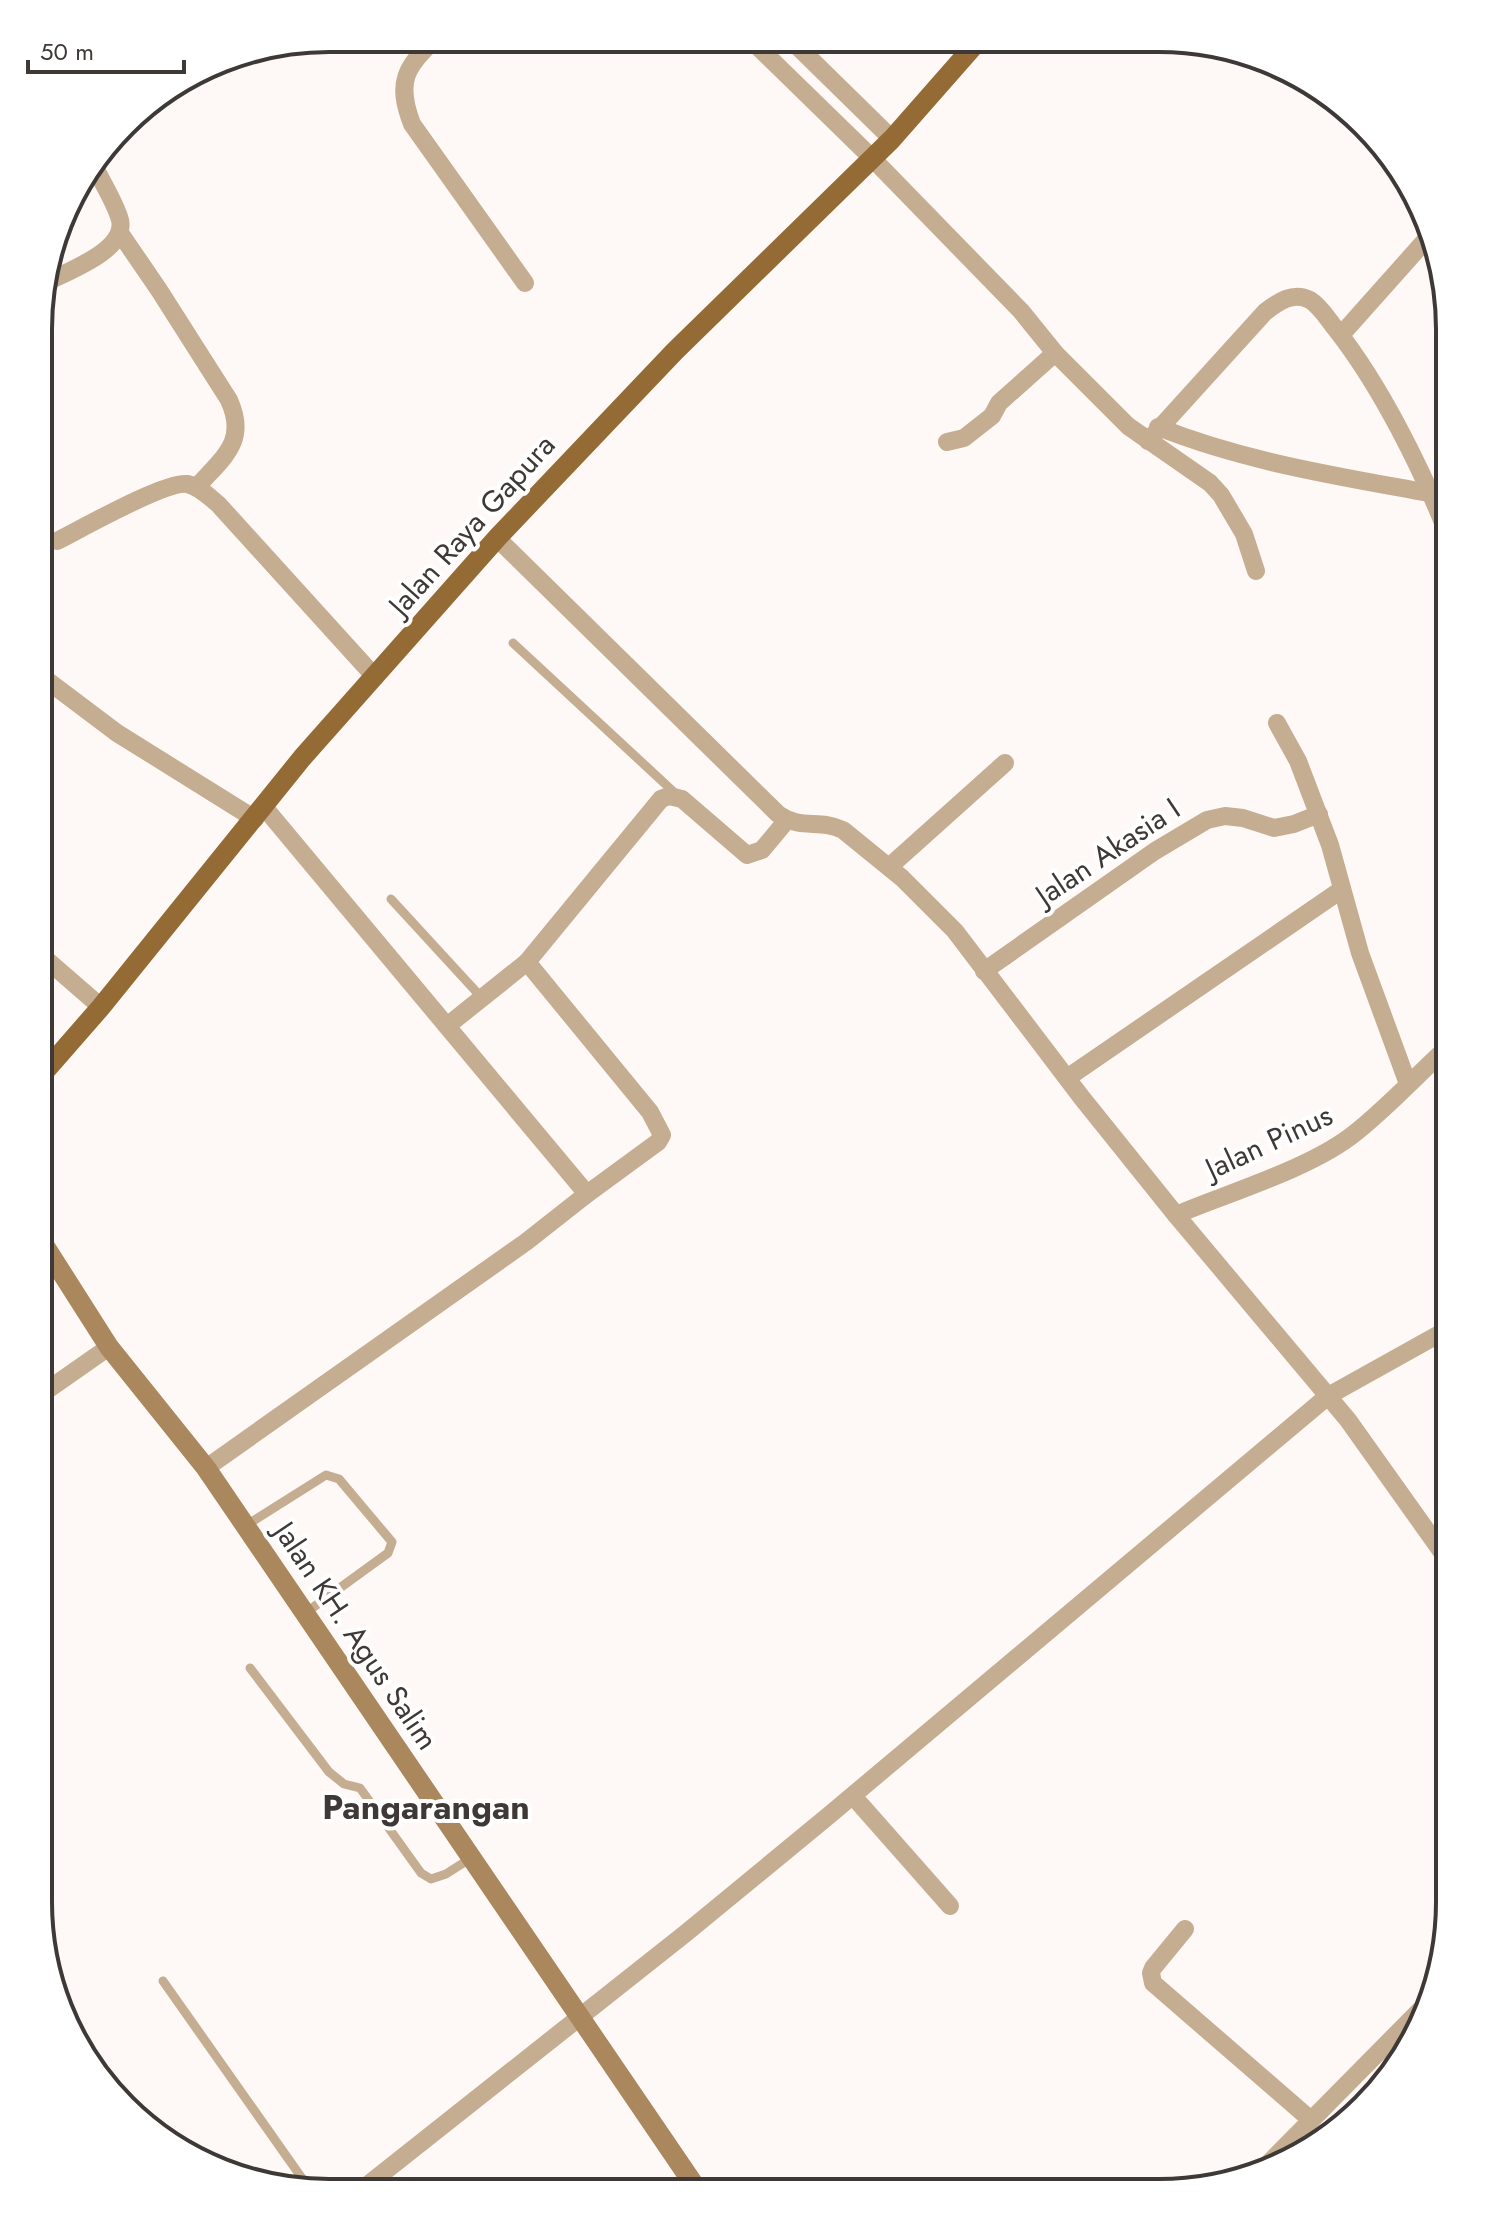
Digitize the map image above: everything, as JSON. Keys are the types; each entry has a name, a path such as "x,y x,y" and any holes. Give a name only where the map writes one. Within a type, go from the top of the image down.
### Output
{"main road":[{"name":"Jalan Raya Gapura","path":"52,1063 302,758 497,538 675,351 892,139 968,52"},
{"name":"Jalan KH. Agus Salim","path":"52,1257 109,1347 206,1468 690,2179"}],"street":[{"path":"764,52 872,158 1128,426 1255,460 1430,495"},
{"path":"804,52 892,139"},
{"path":"420,53 412,61 403,100 412,124 525,283"},
{"path":"99,176 120,221 120,233 229,400 236,416 237,433 229,450 197,487"},
{"path":"57,277 107,250 120,233"},
{"path":"1341,335 1422,244"},
{"path":"1153,434 1265,312 1279,301 1295,296 1310,300 1341,335 1367,372 1436,507"},
{"path":"947,442 964,438 992,416 999,403 1055,353"},
{"path":"1153,434 1221,495 1244,534 1256,571"},
{"path":"57,541 174,485 197,487 218,504 375,677"},
{"path":"497,538 787,820 795,824 831,824 843,830 937,911 1176,1215 1328,1396 1435,1542"},
{"path":"52,684 117,733 259,813 447,1026 587,1194"},
{"path":"1277,723 1298,761 1319,814 1360,953 1408,1084"},
{"path":"889,867 1005,763"},
{"path":"447,1026 527,962 661,799 669,796 682,799 747,855 762,850 787,820"},
{"name":"Jalan Akasia I","path":"984,971 1155,851 1207,820 1225,816 1243,818 1274,828 1319,814"},
{"path":"1067,1078 1341,890"},
{"path":"206,1468 526,1242 658,1142 662,1135 650,1112 527,962"},
{"path":"52,964 101,1007"},
{"name":"Jalan Pinus","path":"1176,1215 1334,1148 1355,1134 1436,1058"},
{"path":"375,2179 686,1933 853,1796 1203,1498 1328,1396 1435,1336"},
{"path":"52,1387 109,1347"},
{"path":"853,1796 950,1906"},
{"path":"1185,1929 1153,1968 1153,1983 1311,2120"},
{"path":"1282,2150 1408,2022"}],"lane":[{"path":"513,643 682,799"},
{"path":"391,899 482,998"},
{"path":"245,1526 326,1475 339,1479 392,1542 388,1553 304,1614"},
{"path":"250,1668 329,1772 344,1784 360,1788 421,1873 431,1879 446,1874 471,1858"},
{"path":"163,1981 301,2177"}],"district":[{"name":"Pangarangan","path":"426,1807"}]}
